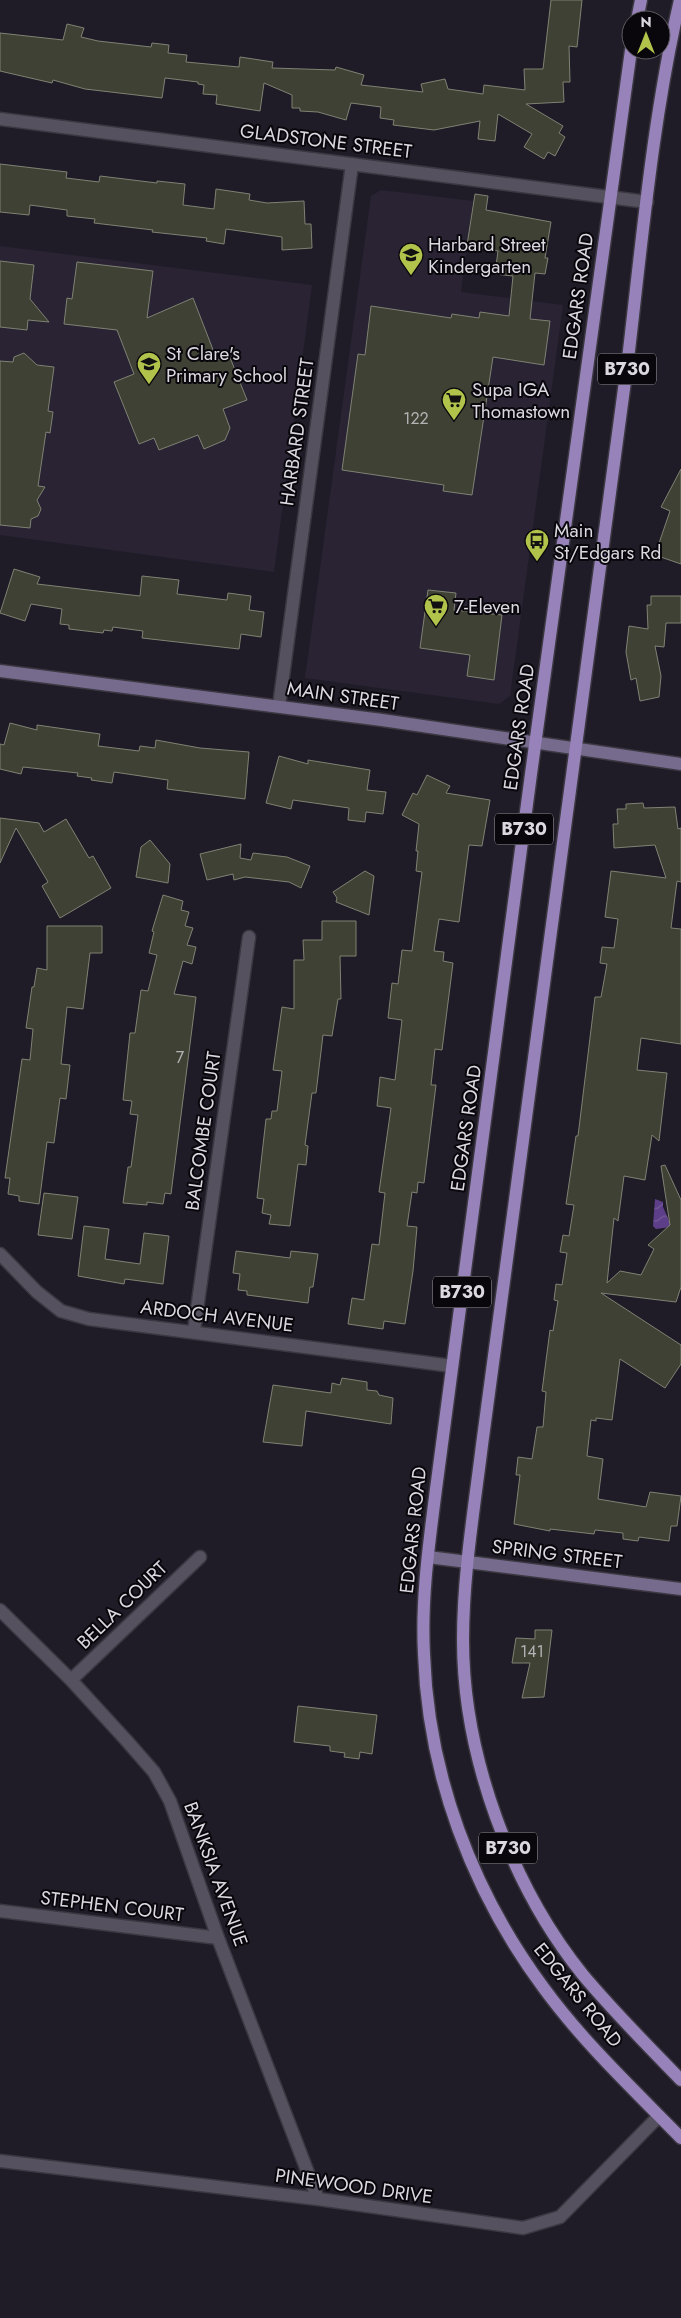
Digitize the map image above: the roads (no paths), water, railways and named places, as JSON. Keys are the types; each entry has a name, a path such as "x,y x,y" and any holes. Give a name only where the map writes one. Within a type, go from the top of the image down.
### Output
{"main road":[{"name":"EDGARS ROAD","path":"680,0 672,32 647,202 468,1562 463,1641 465,1677 471,1719 489,1796 508,1848 527,1888 555,1937 582,1974 615,2012 681,2080"},
{"name":"EDGARS ROAD","path":"630,60 452,1366 428,1557 423,1621 424,1655 431,1725 447,1796 473,1866 500,1922 544,1988 568,2018 681,2138"}],"street":[{"name":"GLADSTONE STREET","path":"0,119 647,202"},
{"name":"HARBARD STREET","path":"280,706 352,164"},
{"name":"MAIN STREET","path":"0,671 280,706 681,764"},
{"name":"BALCOMBE COURT","path":"194,1331 249,937"},
{"name":"ARDOCH AVENUE","path":"0,1254 37,1292 60,1311 89,1319 194,1331 452,1366"},
{"name":"BELLA COURT","path":"71,1680 200,1557"},
{"name":"SPRING STREET","path":"428,1557 681,1589"},
{"name":"BANKSIA AVENUE","path":"0,1610 71,1680 154,1772 170,1801 218,1938 318,2199"},
{"name":"STEPHEN COURT","path":"0,1911 218,1938"},
{"name":"PINEWOOD DRIVE","path":"0,2161 318,2199 523,2228 560,2217 659,2116"}],"water":[{"path":"655,1199 663,1202 663,1207 671,1225 670,1227 656,1229 653,1226"}],"place":[{"name":"Harbard Street Kindergarten","path":"411,276"},
{"name":"St Clare's Primary School","path":"149,385"},
{"name":"Supa IGA Thomastown","path":"454,421"},
{"name":"Main St/Edgars Rd","path":"537,562"},
{"name":"7-Eleven","path":"436,627"}]}
